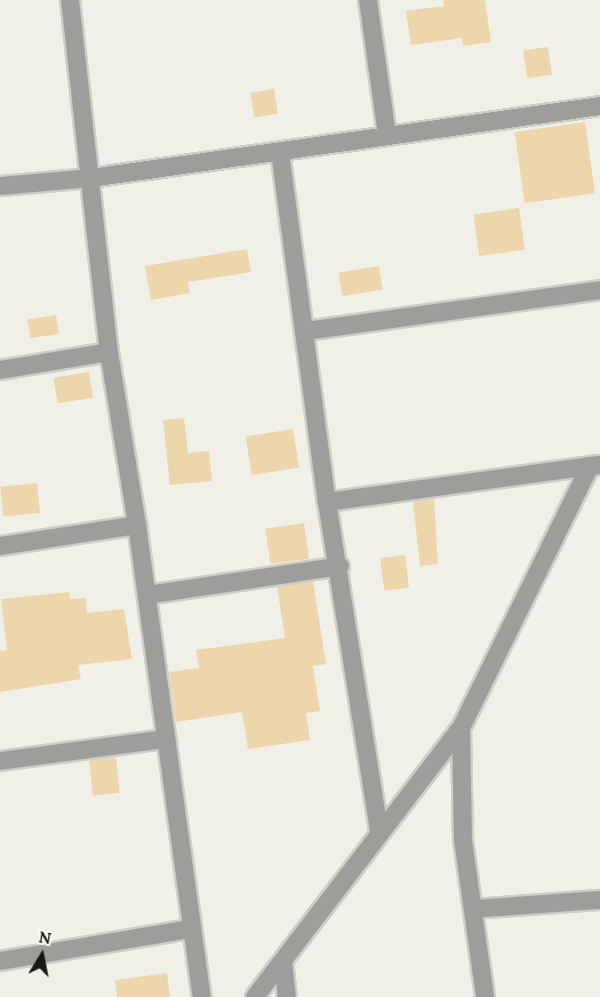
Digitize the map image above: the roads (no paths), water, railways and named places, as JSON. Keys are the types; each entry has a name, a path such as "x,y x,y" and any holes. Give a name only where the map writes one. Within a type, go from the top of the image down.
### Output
{"street":[{"path":"70,0 109,352 137,525 190,930 202,997"},
{"path":"368,0 387,136"},
{"path":"0,186 91,178 600,106"},
{"path":"280,152 306,332 327,502 340,566 379,832"},
{"path":"306,332 600,290"},
{"path":"0,370 109,352"},
{"path":"327,502 595,466"},
{"path":"255,997 379,832 461,728 595,466"},
{"path":"0,546 137,525"},
{"path":"147,596 340,566"},
{"path":"461,728 463,840 485,997"},
{"path":"0,761 165,738"},
{"path":"473,909 600,900"},
{"path":"0,961 190,930"},
{"path":"283,961 287,997"}]}
